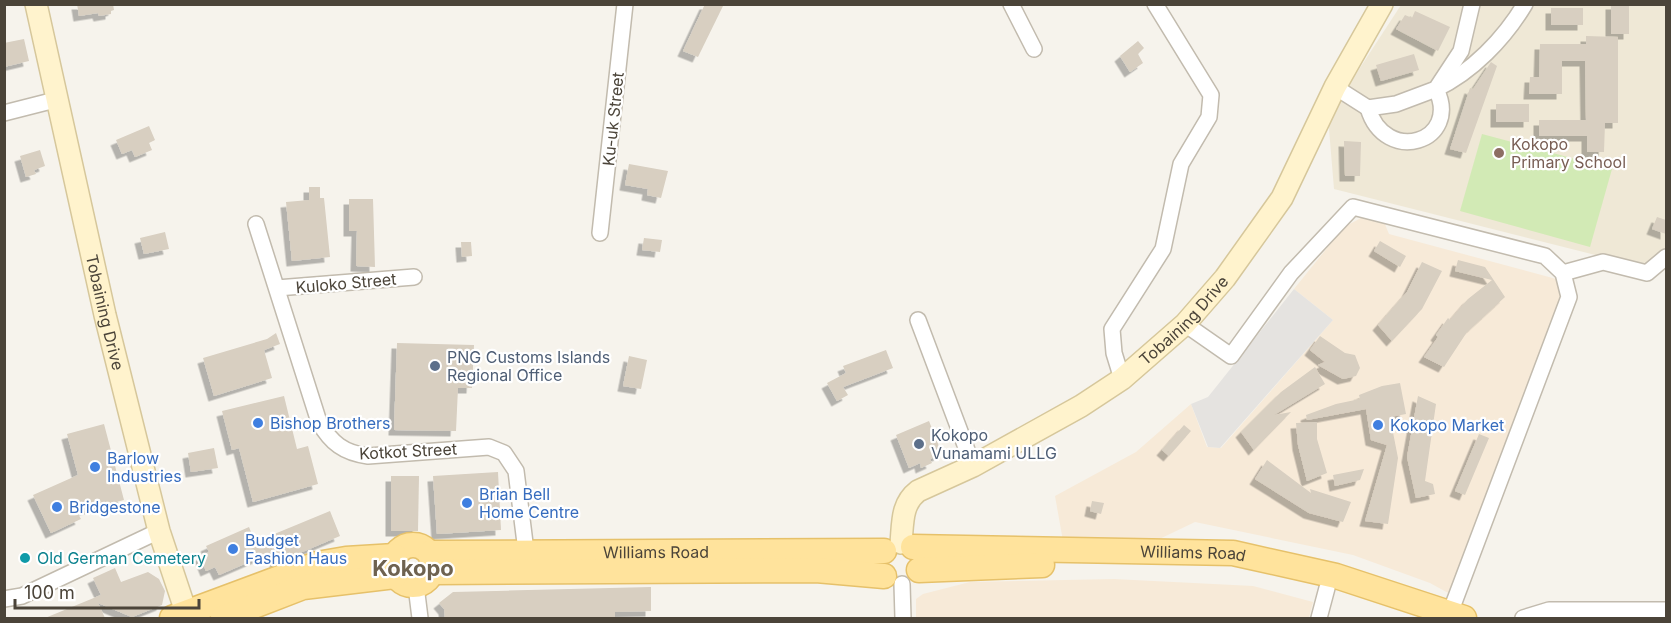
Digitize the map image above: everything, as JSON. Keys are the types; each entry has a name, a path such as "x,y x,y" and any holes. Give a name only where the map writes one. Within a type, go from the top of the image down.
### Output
{"main road":[{"name":"Williams Road","path":"223,618 303,587 414,568 527,563 816,570 900,562 1233,553 1336,576 1457,616"},
{"name":"Williams Road","path":"182,616 316,564 346,559 414,568"},
{"name":"Williams Road","path":"900,562 984,566 1183,564 1256,570 1327,588 1415,618"}],"street":[{"name":"Tobaining Drive","path":"36,4 101,295 182,616"},
{"name":"Ku-uk Street","path":"600,233 625,4"},
{"path":"1011,4 1034,49"},
{"path":"1122,379 1114,353 1112,329 1162,249 1181,164 1209,117 1211,95 1155,4"},
{"name":"Tobaining Drive","path":"900,562 904,509 911,496 926,486 973,466 1036,433 1122,379 1185,324 1225,278 1282,198 1335,87 1382,4"},
{"path":"1436,89 1461,51 1472,4"},
{"path":"1368,108 1396,104 1458,79 1512,26 1525,4"},
{"path":"1335,87 1368,108 1372,121 1383,135 1404,143 1424,139 1436,129 1441,115 1440,99 1436,89"},
{"path":"4,113 58,99"},
{"path":"1185,324 1231,356 1291,273 1353,207 1545,256 1563,273 1569,297 1457,616"},
{"name":"Kotkot Street","path":"256,224 319,422 336,446 351,454 368,456 489,447 504,453 516,471 527,563"},
{"path":"1563,273 1603,262 1647,273 1666,257"},
{"name":"Kuloko Street","path":"277,288 414,278"},
{"path":"918,320 973,466"},
{"path":"4,599 22,596 159,531"},
{"path":"900,562 903,618"},
{"path":"414,568 420,618"},
{"path":"1318,618 1327,588"},
{"path":"1523,618 1549,610 1666,610"}],"shaded area":[{"name":"Kokopo Primary School","path":"1401,5 1666,5 1666,269 1639,266 1334,189 1328,117"},
{"name":"Kokopo Market","path":"1361,218 1384,222 1389,234 1560,280 1562,298 1450,594 1430,583 1353,555 1195,522 1149,544 1063,541 1055,496 1136,452 1191,404 1207,447 1221,448 1333,320 1294,289 1344,227"},
{"path":"1294,289 1333,320 1220,448 1208,447 1191,404 1208,397"},
{"path":"1114,579 1253,586 1313,602 1309,618 916,618 916,599 923,594 970,582"}],"green space":[{"path":"1482,134 1612,169 1590,247 1460,211"}],"building":[{"path":"77,4 113,4 114,10 111,14 99,16 98,13 79,16"},
{"path":"705,4 724,4 698,57 683,51"},
{"path":"1611,4 1629,4 1629,34 1611,34"},
{"path":"1551,8 1583,8 1583,25 1551,25"},
{"path":"1415,11 1450,27 1438,51 1396,29 1405,15 1412,18"},
{"path":"1586,36 1618,37 1618,123 1605,123 1604,152 1587,152 1587,136 1539,136 1539,120 1586,120 1585,61 1562,61 1562,94 1529,94 1530,77 1539,77 1540,44 1586,44"},
{"path":"24,39 29,61 4,67 4,43"},
{"path":"1138,41 1144,48 1138,54 1143,63 1130,72 1120,56"},
{"path":"1414,54 1419,70 1381,81 1376,65"},
{"path":"1491,62 1497,66 1466,153 1450,149 1470,88 1473,89"},
{"path":"1496,104 1529,104 1529,122 1496,122"},
{"path":"149,126 155,140 149,143 152,150 135,157 132,150 122,154 116,140"},
{"path":"1344,141 1361,142 1360,176 1345,176"},
{"path":"40,150 45,166 34,170 36,174 26,177 20,156"},
{"path":"629,164 668,171 661,198 647,195 648,189 625,185"},
{"path":"309,187 320,187 320,198 324,198 330,257 292,261 286,202 309,200"},
{"path":"349,199 373,199 375,267 356,266 357,231 349,231"},
{"path":"1657,217 1666,220 1666,234 1652,229"},
{"path":"165,232 169,249 144,254 140,238"},
{"path":"644,238 662,240 660,252 642,250"},
{"path":"1380,241 1406,256 1400,267 1374,251"},
{"path":"461,242 471,242 472,256 462,257"},
{"path":"1458,260 1485,267 1505,297 1467,332 1444,367 1424,357 1438,337 1436,335 1448,318 1450,320 1468,299 1492,280 1455,271"},
{"path":"1422,262 1442,271 1422,309 1392,341 1378,325 1407,292"},
{"path":"276,333 280,344 264,350 272,378 214,396 203,358 267,339"},
{"path":"1320,336 1345,353 1355,355 1360,368 1356,376 1343,379 1318,365 1325,362 1310,350"},
{"name":"PNG Customs Islands Regional Office","path":"397,343 474,345 472,388 458,388 456,431 394,430"},
{"path":"886,350 893,368 843,387 848,395 837,401 827,383 846,373 843,366"},
{"path":"629,356 647,360 641,389 623,386"},
{"path":"1315,367 1325,384 1274,415 1291,412 1254,450 1241,432 1281,392"},
{"path":"1400,383 1406,414 1390,417 1398,458 1388,524 1365,521 1387,445 1371,440 1366,409 1307,420 1306,415 1336,404 1360,399 1359,395 1382,386"},
{"path":"284,396 297,449 308,446 318,484 253,502 239,448 232,450 222,411"},
{"path":"1418,396 1436,404 1425,481 1433,484 1435,494 1416,498 1407,457"},
{"name":"Kokopo Vunamami ULLG","path":"929,421 942,454 930,459 932,463 921,468 920,463 909,468 896,435"},
{"path":"1317,422 1317,439 1327,473 1307,481 1298,445 1296,423"},
{"name":"Barlow Industries","path":"104,424 124,500 77,512 81,519 51,533 33,495 78,475 67,434"},
{"path":"1184,425 1191,431 1169,456 1162,450"},
{"path":"1479,434 1489,438 1465,495 1455,491"},
{"path":"214,448 218,468 191,472 188,453"},
{"path":"1267,460 1311,493 1310,489 1351,502 1343,522 1309,513 1255,479"},
{"path":"1364,469 1360,480 1335,486 1333,475"},
{"name":"Brian Bell Home Centre","path":"498,472 501,530 437,534 433,476"},
{"path":"391,476 419,476 418,531 391,531"},
{"path":"1092,501 1104,503 1101,514 1090,511"},
{"path":"330,511 340,536 276,563 272,552 219,575 215,567 206,571 200,556 209,552 206,546 249,527 255,542"},
{"path":"115,568 121,582 148,572 159,579 165,591 162,605 132,617 98,603 105,618 45,618 101,595 93,578"},
{"path":"651,587 651,611 615,612 615,618 445,618 444,609 439,603 453,592"}],"place":[{"name":"Kokopo Primary School","path":"1499,153"},
{"name":"PNG Customs Islands Regional Office","path":"435,366"},
{"name":"Bishop Brothers","path":"258,423"},
{"name":"Kokopo Market","path":"1378,425"},
{"name":"Kokopo Vunamami ULLG","path":"919,444"},
{"name":"Barlow Industries","path":"95,467"},
{"name":"Brian Bell Home Centre","path":"467,503"},
{"name":"Bridgestone","path":"57,507"},
{"name":"Budget Fashion Haus","path":"233,549"},
{"name":"Old German Cemetery","path":"25,558"}],"district":[{"name":"Kokopo","path":"413,568"}]}
